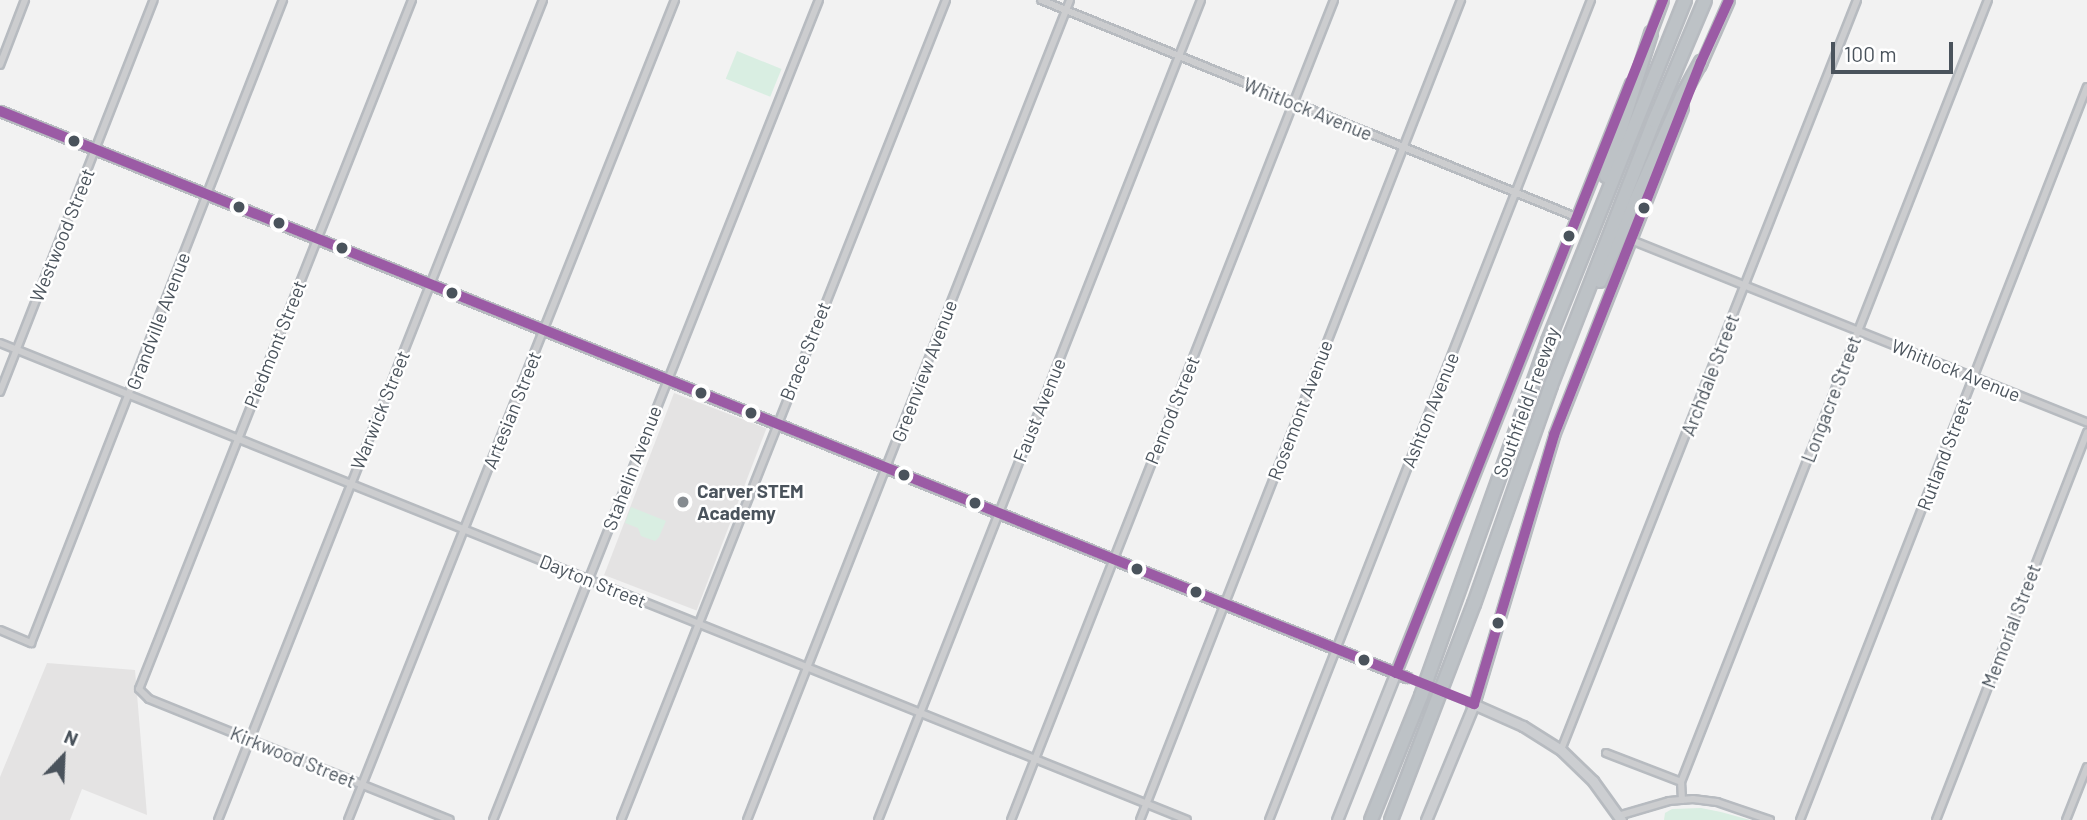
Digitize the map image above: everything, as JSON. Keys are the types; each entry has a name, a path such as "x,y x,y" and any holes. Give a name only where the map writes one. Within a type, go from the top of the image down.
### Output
{"highway":[{"name":"Southfield Freeway","path":"1371,820 1422,696 1569,289 1685,0"},
{"name":"Southfield Freeway","path":"1391,820 1474,604 1573,331 1654,121 1705,0"},
{"path":"1569,289 1651,33"},
{"path":"1573,331 1591,302 1682,96 1701,62"}],"street":[{"path":"0,65 25,0"},
{"name":"Westwood Street","path":"0,392 155,0"},
{"name":"Grandville Avenue","path":"0,630 31,643 283,0"},
{"name":"Piedmont Street","path":"139,689 412,0"},
{"name":"Warwick Street","path":"218,820 543,0"},
{"name":"Artesian Street","path":"348,820 675,0"},
{"name":"Stahelin Avenue","path":"493,820 819,0"},
{"name":"Brace Street","path":"621,820 946,0"},
{"name":"Whitlock Avenue","path":"1041,0 1576,217"},
{"name":"Greenview Avenue","path":"747,820 1070,0"},
{"name":"Faust Avenue","path":"878,820 1201,0"},
{"name":"Penrod Street","path":"1011,820 1334,0"},
{"name":"Rosemont Avenue","path":"1140,820 1461,0"},
{"name":"Ashton Avenue","path":"1269,820 1591,0"},
{"path":"1337,820 1663,0"},
{"path":"1426,820 1474,704 1554,435 1701,62 1729,0"},
{"name":"Archdale Street","path":"1560,750 1857,0"},
{"name":"Longacre Street","path":"1682,800 1681,782 1988,0"},
{"name":"Rutland Street","path":"1800,820 2087,87"},
{"path":"0,111 1474,704 1523,726 1560,750 1593,781 1619,818 1682,800 1717,802 1770,820"},
{"name":"Whitlock Avenue","path":"1631,240 2087,422"},
{"name":"Dayton Street","path":"0,343 1187,820"},
{"name":"Memorial Street","path":"1936,820 2087,432"},
{"name":"Kirkwood Street","path":"139,689 149,699 450,820"},
{"path":"1606,753 1681,782"},
{"path":"2066,820 2087,767"}],"shaded area":[{"name":"Carver STEM Academy","path":"674,393 766,428 697,611 604,575"},
{"path":"47,663 135,670 147,815 82,789 70,820 0,820 0,777"}],"green space":[{"path":"737,51 782,69 770,97 726,79"},
{"path":"631,507 666,521 655,541 641,536 638,528 625,523"},
{"path":"1701,808 1750,820 1664,820 1665,813 1672,809"}],"transit line":[{"path":"1396,673 1663,0"},
{"path":"0,111 1474,704 1554,435 1701,62 1729,0"}],"place":[{"name":"Carver STEM Academy","path":"683,502"}]}
